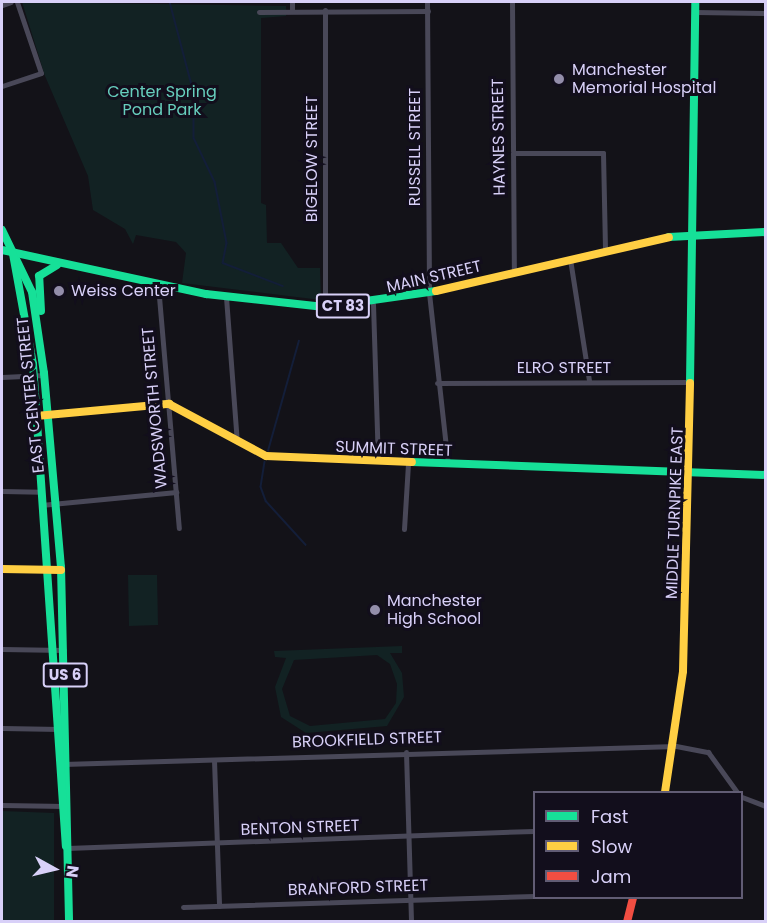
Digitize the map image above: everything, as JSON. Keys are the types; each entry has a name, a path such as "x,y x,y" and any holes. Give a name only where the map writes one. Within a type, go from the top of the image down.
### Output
{"main road":[{"name":"MIDDLE TURNPIKE EAST","path":"665,791 676,746 691,474 695,2"},
{"name":"US 6","path":"2,230 13,253"},
{"name":"MAIN STREET","path":"2,250 57,265 226,297 326,307 373,304 429,293 604,251 693,233 765,232"},
{"name":"EAST CENTER STREET","path":"13,253 26,272 39,324 45,375 61,570 69,764 65,806"},
{"name":"EAST CENTER STREET","path":"13,253 28,326 34,376 58,764 65,806 69,920"},
{"path":"28,326 39,324 39,276 57,265"},
{"path":"36,416 169,404"},
{"name":"SUMMIT STREET","path":"169,404 237,442 268,456 448,465 765,475"},
{"path":"2,569 61,570"},
{"path":"627,921 632,899"}],"street":[{"path":"2,5 11,2"},
{"path":"2,86 41,73 17,2"},
{"path":"292,2 292,11"},
{"path":"357,2 357,10"},
{"name":"RUSSELL STREET","path":"428,2 429,293 437,383 448,465"},
{"name":"HAYNES STREET","path":"512,2 514,272"},
{"name":"BIGELOW STREET","path":"325,10 326,307"},
{"path":"260,12 428,11"},
{"path":"695,12 765,13"},
{"path":"513,153 603,153 604,251"},
{"path":"570,259 589,381"},
{"name":"WADSWORTH STREET","path":"158,285 179,528"},
{"path":"226,297 237,442"},
{"path":"373,304 378,461"},
{"path":"2,376 45,375"},
{"name":"ELRO STREET","path":"437,383 691,382"},
{"path":"404,529 408,463"},
{"path":"2,491 40,492"},
{"path":"41,505 176,492"},
{"path":"2,649 64,650"},
{"path":"2,728 67,729"},
{"name":"BROOKFIELD STREET","path":"58,764 406,752 676,746 708,752 736,791"},
{"path":"406,752 411,921"},
{"path":"214,760 219,906"},
{"path":"743,798 765,806"},
{"path":"2,805 65,806"},
{"name":"BENTON STREET","path":"67,848 409,838 533,831"},
{"name":"BRANFORD STREET","path":"183,907 533,896"}],"green space":[{"name":"Center Spring Pond Park","path":"22,2 286,6 286,16 261,18 261,203 266,205 267,243 281,243 298,268 320,268 321,300 182,283 186,253 176,242 136,235 133,244 125,229 93,210 88,176 45,76"},
{"path":"128,575 157,575 158,625 129,626"},
{"path":"402,646 402,653 390,653 402,673 404,697 387,726 306,733 281,717 275,687 286,658 275,657 274,651","holes":["377,655 390,664 397,684 396,703 385,719 310,726 290,716 282,689 294,660"]},
{"path":"2,811 54,813 54,921 2,921"}],"waterway":[{"path":"170,2 194,93 194,138 215,182 227,243 223,263 283,286"},
{"path":"268,451 299,341"},
{"path":"265,462 261,487 266,501 306,545"}],"traffic: fast":[{"path":"690,383 695,2"},
{"path":"2,230 32,292 44,373 61,567 69,922"},
{"path":"669,237 766,232"},
{"path":"2,250 206,294 324,307 436,291"},
{"path":"13,254 33,364 66,846"},
{"path":"41,311 39,276 57,265"},
{"path":"412,462 766,475"}],"traffic: slow":[{"path":"436,291 669,237"},
{"path":"665,791 683,671 690,383"},
{"path":"36,416 169,404 266,456 412,462"},
{"path":"2,569 61,570"}],"traffic: jam":[{"path":"627,922 633,899"}],"place":[{"name":"Manchester Memorial Hospital","path":"559,79"},
{"name":"Weiss Center","path":"59,291"},
{"name":"Manchester High School","path":"375,610"}]}
